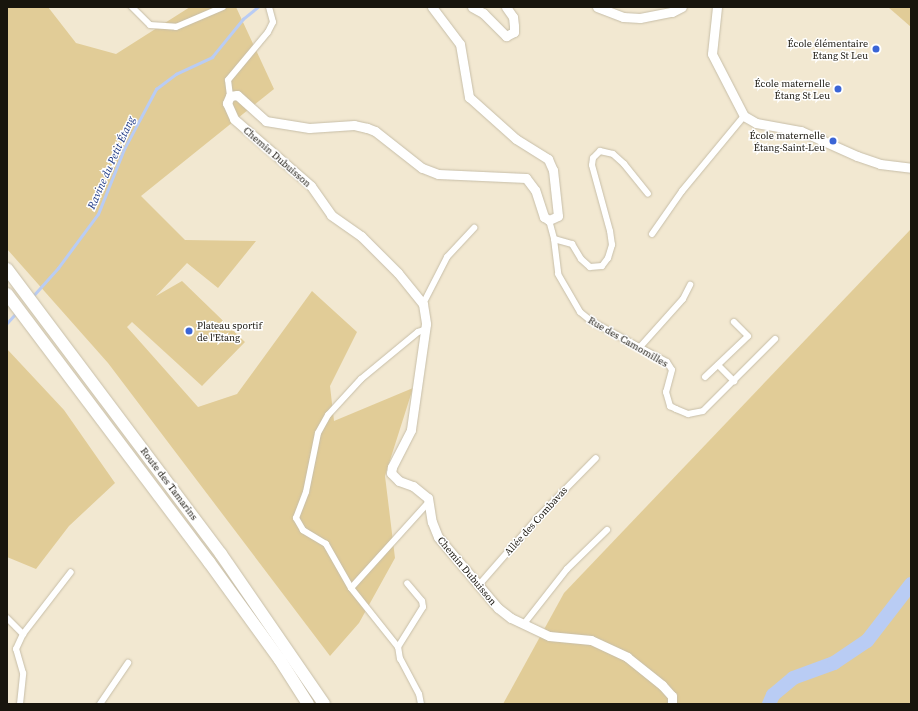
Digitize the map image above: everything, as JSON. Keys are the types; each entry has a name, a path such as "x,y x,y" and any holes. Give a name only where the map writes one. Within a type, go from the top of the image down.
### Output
{"highway":[{"name":"Route des Tamarins","path":"7,269 54,329 221,554 324,704"},
{"name":"Route des Tamarins","path":"7,294 213,568 280,660 308,704"}],"main road":[{"path":"432,7 460,44 469,96 516,138 548,159 553,170 558,216 549,220"},
{"path":"472,7 483,13 506,36 514,32 513,17 506,7"},
{"path":"597,7 622,17 640,18 672,12 682,7"},
{"path":"717,7 712,54 744,116 756,122 801,131 874,162 911,168"},
{"name":"Chemin Dubuisson","path":"549,220 542,213 535,190 526,178 438,174 422,168 375,131 354,125 309,128 266,121 237,95 230,96 227,102 234,119 311,186 331,215 370,245 398,273 423,304 426,329 412,430 392,467 392,473 398,481 422,492 428,498 427,504 438,537 498,608 523,625 548,636 591,640 627,657 662,685 672,696 672,704"}],"street":[{"path":"132,7 150,24 176,27 223,7"},
{"path":"230,96 228,80 268,32 273,22 269,7"},
{"path":"652,234 682,191 744,116"},
{"path":"554,239 572,244 581,259 590,267 602,266 608,258 612,245 610,231 592,165 593,158 600,151 606,151 624,164 648,194"},
{"name":"Rue des Camomilles","path":"549,220 554,239 558,274 580,312 591,321 671,366 666,392 670,406 688,414 703,411 775,339"},
{"path":"423,304 447,257 474,228"},
{"path":"640,348 683,298 690,285"},
{"path":"705,377 748,336 734,322"},
{"path":"421,704 419,694 400,660 398,647 351,588 326,544 303,530 296,518 306,492 318,433 328,415 361,378 418,332 426,329"},
{"path":"718,364 734,381"},
{"name":"Allée des Combavas","path":"478,586 540,516 596,458"},
{"path":"351,588 427,504"},
{"path":"523,625 567,569 607,530"},
{"path":"20,704 23,673 16,649 23,634 71,572"},
{"path":"398,647 423,607 422,601 407,583"},
{"path":"7,618 23,634"},
{"path":"100,704 128,663"}],"shaded area":[{"path":"7,7 48,7 76,43 116,54 190,7 236,7 274,89 141,196 185,240 256,241 218,288 187,263 156,296 182,281 245,342 202,386 132,322 127,327 198,407 237,394 312,291 357,332 330,386 334,421 413,388 385,476 395,558 359,623 330,656 108,363 7,249"},
{"path":"888,7 911,7 911,27"},
{"path":"911,229 911,704 503,704 564,593"},
{"path":"7,349 64,410 115,483 69,526 36,569 7,557"}],"waterway":[{"name":"Ravine du Petit Étang","path":"32,297 58,268 98,214 124,149 156,89 176,74 212,57 243,19 258,7"},
{"name":"Ravine du Petit Étang","path":"7,323 17,312"},
{"path":"769,704 773,695 793,678 834,663 867,641 911,584"}],"place":[{"name":"École élémentaire Etang St Leu","path":"876,49"},
{"name":"École maternelle Étang St Leu","path":"838,89"},
{"name":"École maternelle Étang-Saint-Leu","path":"833,141"},
{"name":"Plateau sportif de l'Etang","path":"189,331"}]}
